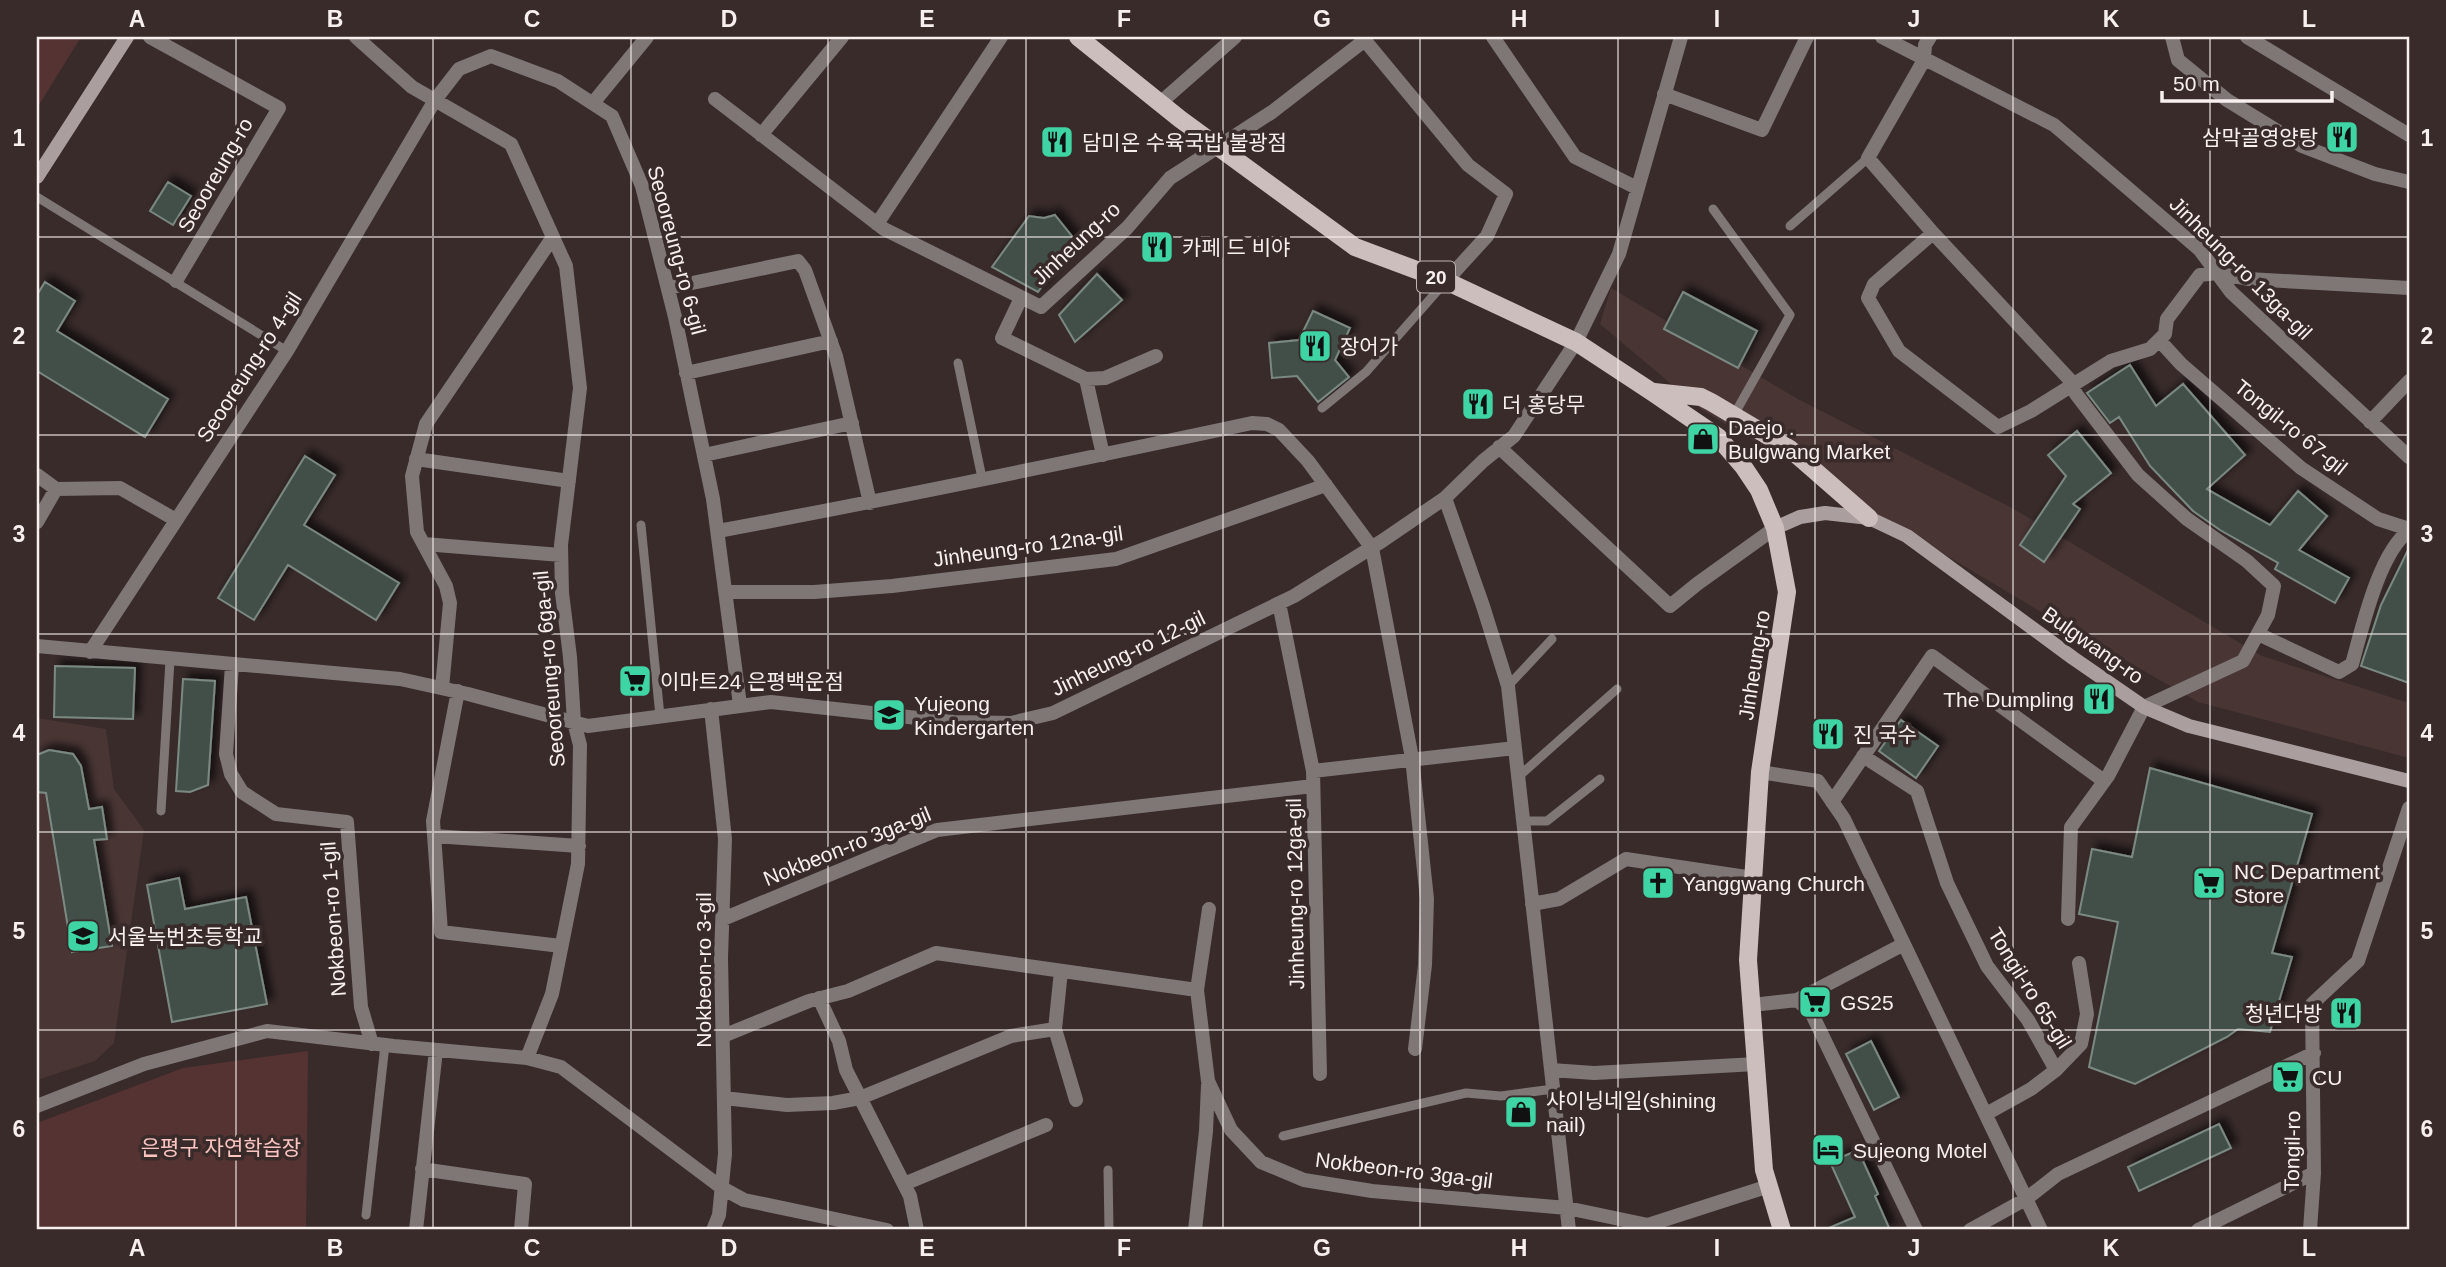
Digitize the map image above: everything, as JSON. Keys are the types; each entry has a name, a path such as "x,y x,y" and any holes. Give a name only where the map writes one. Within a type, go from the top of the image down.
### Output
{"main road":[{"path":"37,177 127,37"},
{"name":"Jinheung-ro","path":"1081,38 1160,103 1355,247 1446,281 1576,342 1652,392 1718,437 1759,490 1776,528 1787,592 1760,772 1748,960 1764,1170 1782,1230"},
{"path":"1652,392 1701,397 1734,415 1790,449 1869,518"},
{"name":"Bulgwang-ro","path":"1776,528 1800,517 1825,513 1869,518 1907,536 2144,707 2189,726 2409,781"}],"street":[{"name":"Seooreung-ro","path":"150,37 279,108 177,281"},
{"path":"593,103 648,37"},
{"path":"761,135 842,37"},
{"path":"877,224 1001,37"},
{"path":"1160,103 1235,37"},
{"path":"1493,37 1575,157 1622,183 1637,188"},
{"name":"Jinheung-ro 12-gil","path":"740,705 771,702 954,722 1011,723 1054,713 1279,603 1372,548 1445,498 1514,436 1576,342 1619,254 1681,37"},
{"path":"1664,94 1762,130 1807,37"},
{"name":"Jinheung-ro 13ga-gil","path":"1882,37 1924,60 1969,79 2054,125 2200,250 2231,292 2409,457"},
{"path":"1930,37 1925,45 1924,60 1868,158 1933,233 2070,380 2076,394 2138,475 2188,519 2247,561 2274,586 2268,615 2244,661 2144,707 2104,781 2071,827 2068,919"},
{"path":"2172,37 2178,60 2227,100 2302,146 2375,174 2409,182"},
{"path":"2247,37 2409,135"},
{"path":"361,38 412,87 435,100"},
{"path":"1218,146 1272,112 1363,38 1468,165 1506,194 1487,236 1446,281"},
{"name":"Seooreung-ro 6-gil","path":"435,100 459,69 491,56 558,81 612,116 642,186 687,373 718,531 740,705"},
{"name":"Jinheung-ro","path":"715,99 877,224 950,264 1041,307 1128,228 1170,178 1218,146"},
{"name":"Seooreung-ro 6ga-gil","path":"435,100 511,144 566,266 580,388 561,555 574,722 580,745 578,864 552,994 527,1058"},
{"name":"Seooreung-ro 4-gil","path":"90,652 287,351 435,100"},
{"path":"1933,233 1874,284 1868,298 1899,351 1998,427 2031,411 2111,361 2150,349 2165,334 2167,319 2200,275 2217,273 2248,279 2409,288"},
{"path":"442,688 450,603 446,586 417,532 412,476 416,459 426,424 553,237"},
{"path":"668,288 798,261 806,270 831,341 870,503"},
{"path":"1021,298 1002,338 1086,379 1105,378 1156,356"},
{"name":"Tongil-ro 67-gil","path":"2159,340 2181,364 2301,468 2378,519 2409,530"},
{"path":"687,373 831,341"},
{"path":"1086,379 1103,455"},
{"path":"2370,422 2409,381"},
{"path":"704,455 852,423"},
{"path":"718,531 870,503 1252,423 1267,424 1279,430 1326,485 1372,548 1412,758 1427,899 1425,965 1415,1049"},
{"path":"1499,447 1670,606 1776,528"},
{"path":"416,459 569,481"},
{"path":"37,475 55,489 120,488 176,520"},
{"name":"Jinheung-ro 12na-gil","path":"726,592 814,593 1116,559 1326,485"},
{"path":"37,522 55,489"},
{"path":"1445,498 1508,686 1569,1230"},
{"path":"2258,634 2339,672 2351,664 2373,593 2398,539 2409,530"},
{"path":"424,544 561,555"},
{"path":"1279,603 1313,779"},
{"path":"37,646 232,666 400,679 457,691 588,726 740,705"},
{"path":"1832,802 1931,656 2104,781"},
{"name":"Nokbeon-ro 1-gil","path":"232,666 226,754 231,774 242,792 276,814 347,822 361,1007 379,1044"},
{"path":"457,691 433,821 441,932 561,946"},
{"name":"Nokbeon-ro 3-gil","path":"711,709 725,839 725,1154 719,1215 713,1230"},
{"name":"Jinheung-ro 12ga-gil","path":"1320,1074 1313,779 1412,758 1515,748"},
{"name":"Tongil-ro 65-gil","path":"1863,756 1917,791 1947,883 1987,966 2028,1020 2056,1070"},
{"path":"1760,772 1818,780 1844,819 2041,1230"},
{"name":"Nokbeon-ro 3ga-gil","path":"723,919 937,830 1199,800 1313,779"},
{"name":"Tongil-ro","path":"2310,1230 2314,1173 2312,1004 2358,961 2409,807"},
{"path":"434,836 579,846"},
{"path":"1532,904 1559,899 1626,859 1753,878"},
{"name":"Nokbeon-ro 3ga-gil","path":"1209,909 1198,989 1208,1081 1231,1130 1261,1162 1304,1180 1372,1191 1567,1208 1648,1225 1769,1186"},
{"path":"1752,1005 1797,1000 1904,944"},
{"path":"723,1036 819,998 848,991 936,953 1198,989"},
{"name":"Tongil-ro 65-gil","path":"1986,1114 2031,1089 2056,1070 2081,1044 2087,1014 2079,963"},
{"path":"1062,971 1055,1028 1076,1100"},
{"path":"819,998 839,1041 846,1070 910,1196 917,1230"},
{"path":"1797,1000 1811,1012 1916,1230"},
{"path":"724,1098 787,1105 833,1103 860,1098 1011,1036 1055,1028"},
{"path":"37,1106 144,1064 267,1031 527,1058 562,1067 722,1188 744,1200 887,1230"},
{"path":"416,1230 436,1050"},
{"path":"1970,1230 2026,1199 2059,1174 2314,1053"},
{"path":"1550,1070 1594,1073 1756,1064"},
{"path":"1195,1230 1206,1131 1208,1081"},
{"path":"904,1184 1046,1125"},
{"path":"422,1169 525,1184 521,1230"},
{"path":"2198,1230 2314,1173"}],"lane":[{"path":"1790,226 1868,158"},
{"path":"37,197 287,351"},
{"path":"1713,209 1790,315 1734,415"},
{"path":"1322,408 1366,372 1446,281"},
{"path":"958,363 982,478"},
{"path":"641,525 660,716"},
{"path":"1508,686 1552,639"},
{"path":"161,811 170,660"},
{"path":"1518,777 1617,689"},
{"path":"1523,821 1547,821 1600,779"},
{"path":"366,1215 379,1044"},
{"path":"1283,1136 1465,1093 1501,1096 1553,1089"},
{"path":"1108,1170 1109,1230"}],"shaded area":[{"path":"1611,288 1796,398 2012,508 2262,656 2409,703 2409,758 2198,702 2036,609 1702,410 1600,324"},
{"name":"서울녹번초등학교","path":"37,718 106,729 114,789 144,830 114,1043 95,1061 37,1080"}],"green space":[{"path":"37,37 81,37 37,108"},
{"name":"은평구 자연학습장","path":"308,1051 306,1230 37,1230 37,1123 183,1068"}],"building":[{"path":"168,182 191,196 173,225 150,211"},
{"path":"1055,215 1075,240 1038,292 992,267 1029,216 1044,218"},
{"path":"1097,274 1122,300 1075,342 1059,315"},
{"path":"45,282 75,301 57,331 168,399 145,437 37,371 37,295"},
{"path":"1683,292 1757,331 1738,368 1664,329"},
{"path":"1313,311 1350,328 1335,360 1349,377 1318,402 1297,376 1272,378 1269,343 1299,340"},
{"path":"2130,365 2156,406 2183,384 2245,455 2207,489 2270,525 2298,491 2327,516 2299,550 2349,578 2335,603 2275,569 2278,563 2220,530 2193,511 2150,466 2119,417 2110,423 2087,393"},
{"path":"2077,431 2111,473 2073,504 2080,509 2044,562 2020,545 2066,476 2048,455"},
{"path":"305,456 335,475 304,525 399,583 376,620 288,565 254,620 218,598"},
{"path":"2409,548 2409,683 2361,666 2381,605"},
{"path":"55,666 135,668 133,719 54,717"},
{"path":"183,679 215,681 208,785 190,792 176,791"},
{"path":"1901,720 1938,746 1916,778 1879,751"},
{"path":"49,750 73,754 81,766 89,809 102,807 107,839 94,840 112,946 72,952 46,793 37,792 37,755"},
{"name":"NC Department Store","path":"2150,768 2312,814 2272,953 2292,957 2270,1032 2238,1029 2135,1084 2089,1067 2118,922 2079,914 2092,849 2132,857"},
{"path":"179,878 185,909 246,897 267,1004 172,1022 147,885"},
{"path":"1871,1041 1899,1097 1874,1110 1846,1054"},
{"path":"2219,1124 2231,1148 2139,1191 2128,1167"},
{"path":"1858,1150 1878,1194 1875,1196 1890,1230 1824,1230 1855,1217 1830,1162"}],"place":[{"name":"삼막골영양탕","path":"2342,137"},
{"name":"담미온 수육국밥 불광점","path":"1057,142"},
{"name":"카페 드 비야","path":"1157,247"},
{"name":"장어가","path":"1315,346"},
{"name":"더 홍당무","path":"1478,404"},
{"name":"Daejo . Bulgwang Market","path":"1703,439"},
{"name":"이마트24 은평백운점","path":"635,681"},
{"name":"The Dumpling","path":"2099,699"},
{"name":"Yujeong Kindergarten","path":"889,715"},
{"name":"진 국수","path":"1828,734"},
{"name":"Yanggwang Church","path":"1658,883"},
{"name":"NC Department Store","path":"2209,883"},
{"name":"서울녹번초등학교","path":"83,936"},
{"name":"GS25","path":"1815,1002"},
{"name":"청년다방","path":"2346,1013"},
{"name":"CU","path":"2288,1077"},
{"name":"샤이닝네일(shining nail)","path":"1521,1112"},
{"name":"Sujeong Motel","path":"1828,1150"}]}
